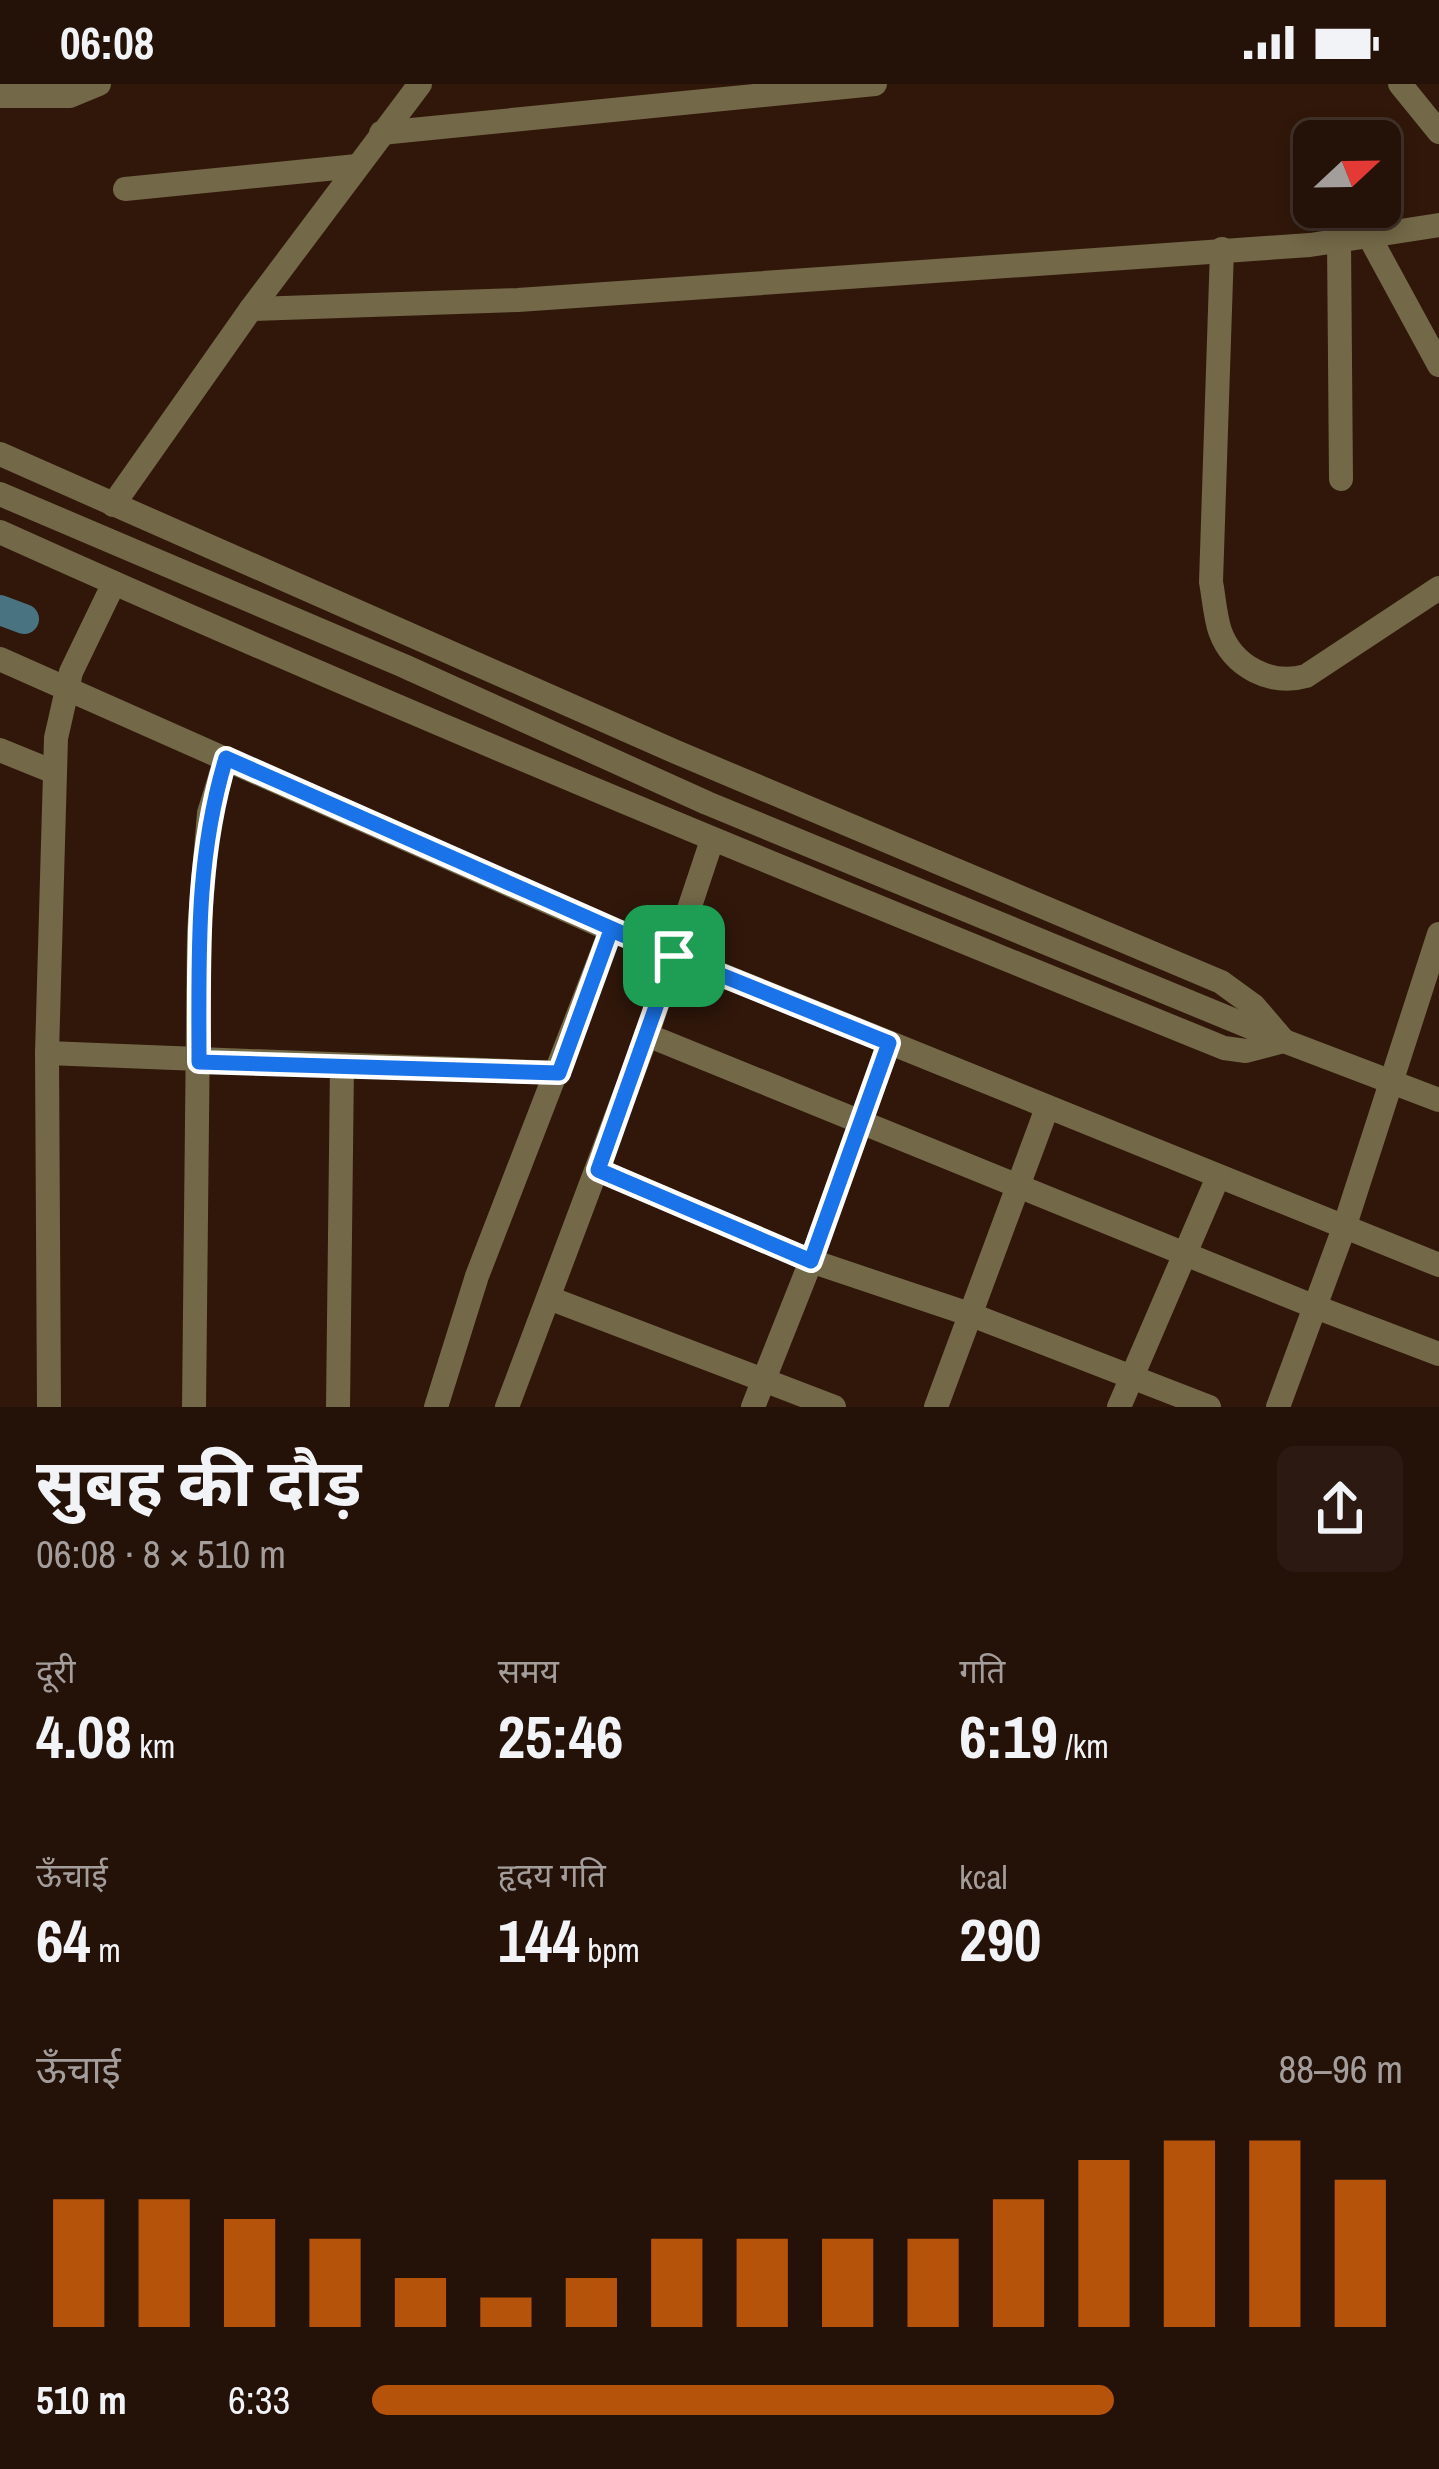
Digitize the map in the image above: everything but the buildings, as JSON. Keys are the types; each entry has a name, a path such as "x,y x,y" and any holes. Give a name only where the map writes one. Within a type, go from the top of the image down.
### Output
{"street":[{"path":"0,96 70,96 99,84"},
{"path":"381,133 875,84"},
{"path":"1400,84 1439,132"},
{"path":"113,506 414,87"},
{"path":"125,189 357,166"},
{"path":"251,309 518,300 1339,241 1439,225"},
{"path":"1370,238 1439,364"},
{"path":"1339,241 1341,479"},
{"path":"1222,249 1211,582 1220,631 1232,652 1257,673 1271,678 1285,682 1306,676 1439,588"},
{"path":"0,454 676,752 1221,982 1254,1006 1284,1041"},
{"path":"0,494 404,666 707,803 1284,1041 1439,1100"},
{"path":"0,532 712,840 1224,1048 1246,1051 1284,1041"},
{"path":"49,1407 46,1053 56,738 69,679 115,583"},
{"path":"0,659 69,679 226,758 611,930 677,948 889,1043 1218,1177 1346,1220 1439,1265"},
{"path":"0,750 54,772"},
{"path":"194,1407 202,857 209,812 226,758"},
{"path":"507,1407 647,1035 712,840"},
{"path":"436,1407 477,1276 611,930"},
{"path":"1278,1407 1346,1220 1439,934"},
{"path":"647,1035 1439,1354"},
{"path":"753,1407 889,1043"},
{"path":"46,1053 559,1073"},
{"path":"338,1407 342,1065"},
{"path":"936,1407 1047,1108"},
{"path":"598,1170 811,1261 969,1314 1209,1407"},
{"path":"1119,1407 1218,1177"},
{"path":"549,1298 834,1407"}],"waterway":[{"path":"0,610 24,619"}],"route":[{"path":"674,956 611,930 559,1073 199,1062 202,857 209,812 226,758 674,956 598,1170 811,1261 889,1043 674,956"}]}
